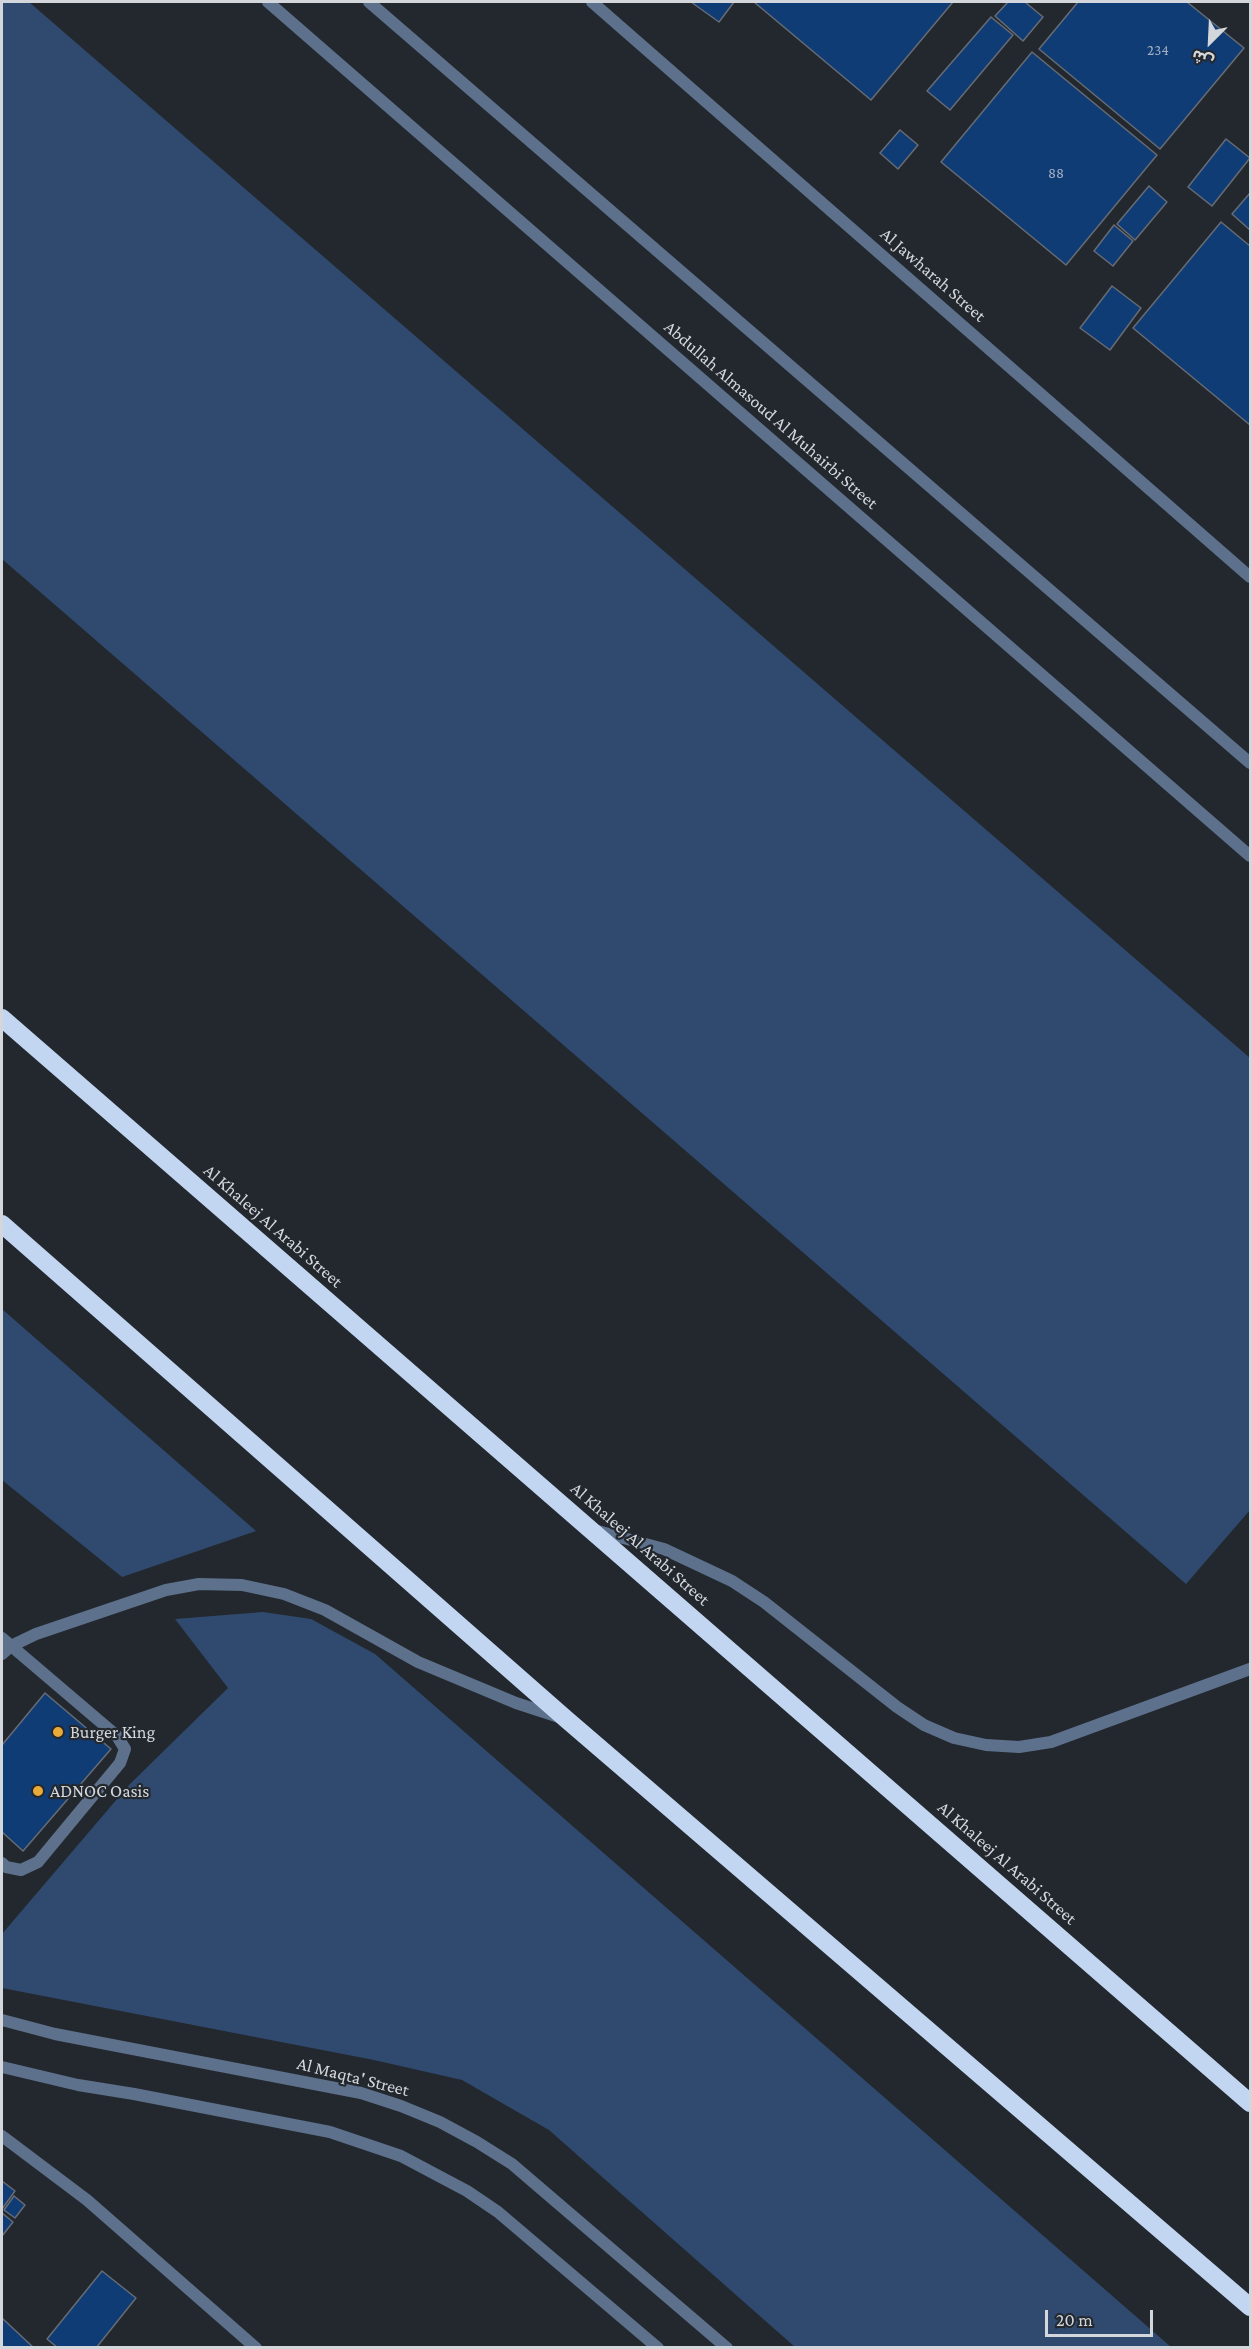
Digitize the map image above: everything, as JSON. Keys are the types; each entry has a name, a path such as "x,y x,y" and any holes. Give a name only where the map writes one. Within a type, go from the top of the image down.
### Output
{"highway":[{"name":"Al Khaleej Al Arabi Street","path":"2,1018 1251,2103"},
{"path":"2,1224 566,1719 1251,2307"}],"street":[{"name":"Abdullah Almasoud Al Muhairbi Street","path":"268,2 1251,856"},
{"path":"369,2 1251,763"},
{"name":"Al Jawharah Street","path":"592,2 1251,577"},
{"path":"591,1529 664,1549 732,1581 764,1602 897,1707 924,1725 954,1738 986,1745 1018,1747 1051,1742 1251,1669"},
{"path":"2,1863 6,1867 21,1870 38,1862 120,1763 125,1749 117,1737 5,1646 166,1590 199,1584 242,1585 284,1594 325,1610 418,1662 516,1703 566,1719"},
{"name":"Al Maqta' Street","path":"2,2020 55,2034 361,2093 440,2122 512,2164 727,2348"},
{"path":"2,2067 78,2085 330,2132 401,2156 467,2191 498,2212 658,2348"},
{"path":"2,2136 87,2200 256,2348"}],"shaded area":[{"path":"2,2 29,2 1250,1058 1250,1510 1186,1584 2,559"},
{"path":"2,1309 256,1531 122,1577 2,1480"},
{"path":"263,1612 311,1619 375,1654 1171,2347 795,2347 549,2130 462,2080 374,2060 2,1988 2,1934 129,1785 228,1688 175,1619"}],"building":[{"path":"691,2 734,2 719,22"},
{"path":"754,2 953,2 871,100"},
{"path":"1008,2 1025,2 1043,17 1023,41 995,16"},
{"path":"1078,2 1187,2 1244,48 1160,149 1039,49"},
{"path":"991,17 1013,35 950,110 927,91"},
{"path":"1032,52 1157,155 1066,265 941,162"},
{"path":"900,130 918,145 898,169 880,153"},
{"path":"1226,139 1250,158 1212,206 1188,187"},
{"path":"1149,186 1167,202 1135,240 1117,224"},
{"path":"1250,193 1250,230 1232,214"},
{"path":"1221,222 1250,246 1250,425 1133,328"},
{"path":"1114,225 1133,241 1113,266 1094,251"},
{"path":"1112,286 1141,308 1110,350 1080,328"},
{"name":"ADNOC Oasis","path":"45,1693 111,1749 23,1851 2,1832 2,1745"},
{"path":"2,2181 15,2191 2,2209"},
{"path":"14,2196 25,2205 15,2218 4,2210"},
{"path":"2,2213 13,2222 2,2236"},
{"path":"102,2271 136,2298 96,2348 58,2348 47,2339"},
{"path":"2,2318 34,2348 2,2348"}],"place":[{"name":"Burger King","path":"58,1732"},
{"name":"ADNOC Oasis","path":"38,1791"}]}
